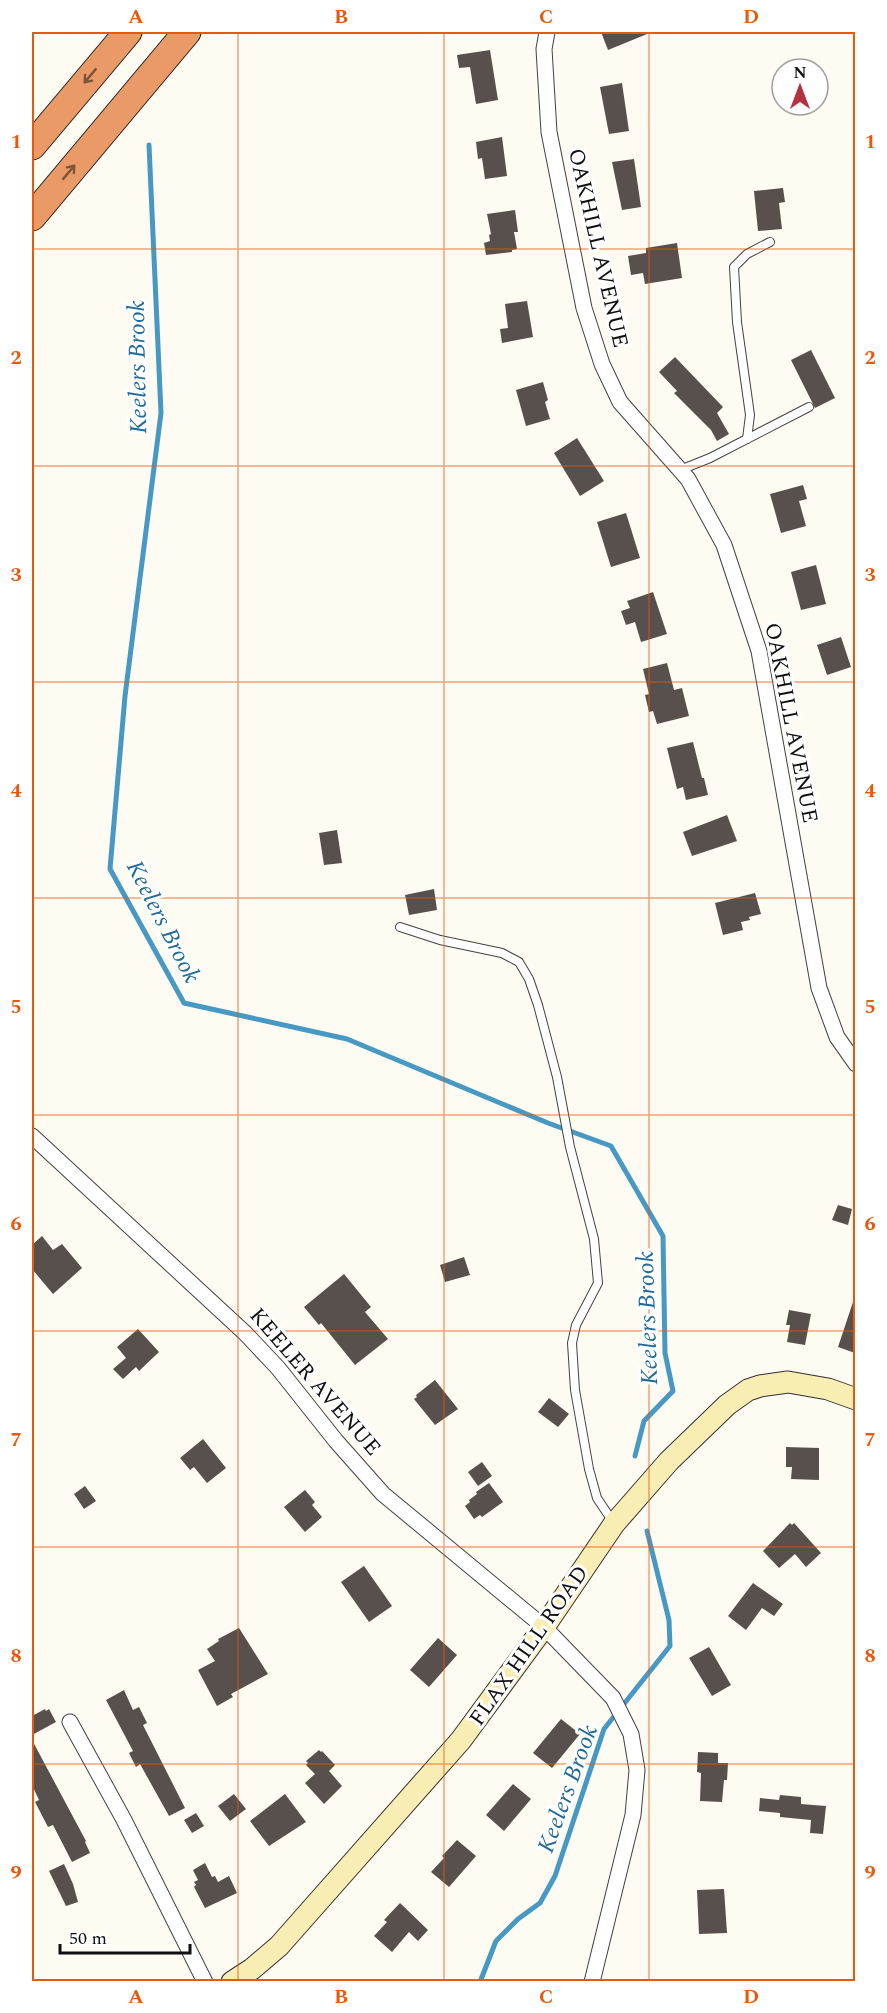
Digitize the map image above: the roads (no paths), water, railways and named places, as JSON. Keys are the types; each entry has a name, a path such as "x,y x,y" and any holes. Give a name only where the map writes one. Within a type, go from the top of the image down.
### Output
{"highway":[{"path":"32,146 128,32"},
{"path":"32,217 187,32"}],"main road":[{"name":"FLAX HILL ROAD","path":"232,1982 255,1975 461,1740 544,1627 614,1524 669,1461 727,1405 748,1390 772,1383 788,1382 828,1389 855,1399"}],"street":[{"name":"OAKHILL AVENUE","path":"547,32 544,49 549,132 584,308 602,364 620,402 688,479 724,545 759,651 819,988 837,1037 855,1064"},
{"name":"KEELER AVENUE","path":"32,1136 245,1333 278,1368 336,1441 383,1494 544,1627 614,1698 631,1734 637,1770 633,1815 592,1982"},
{"path":"70,1722 124,1820 205,1982"}],"lane":[{"path":"747,439 750,415 737,322 734,267 747,254 770,242"},
{"path":"680,470 710,458 808,407"},
{"path":"400,927 440,940 502,953 519,962 529,979 538,1005 564,1112 570,1147 594,1239 597,1283 576,1325 572,1343 575,1390 589,1469 597,1498 614,1524"}],"waterway":[{"name":"Keelers Brook","path":"149,145 161,413 125,696 110,869 184,1003 347,1039 548,1123 611,1146 663,1236 665,1353 673,1391 644,1421 635,1456"},
{"name":"Keelers Brook","path":"480,1982 496,1941 518,1919 540,1903 555,1876 604,1729 670,1646 669,1620 647,1531"}]}
